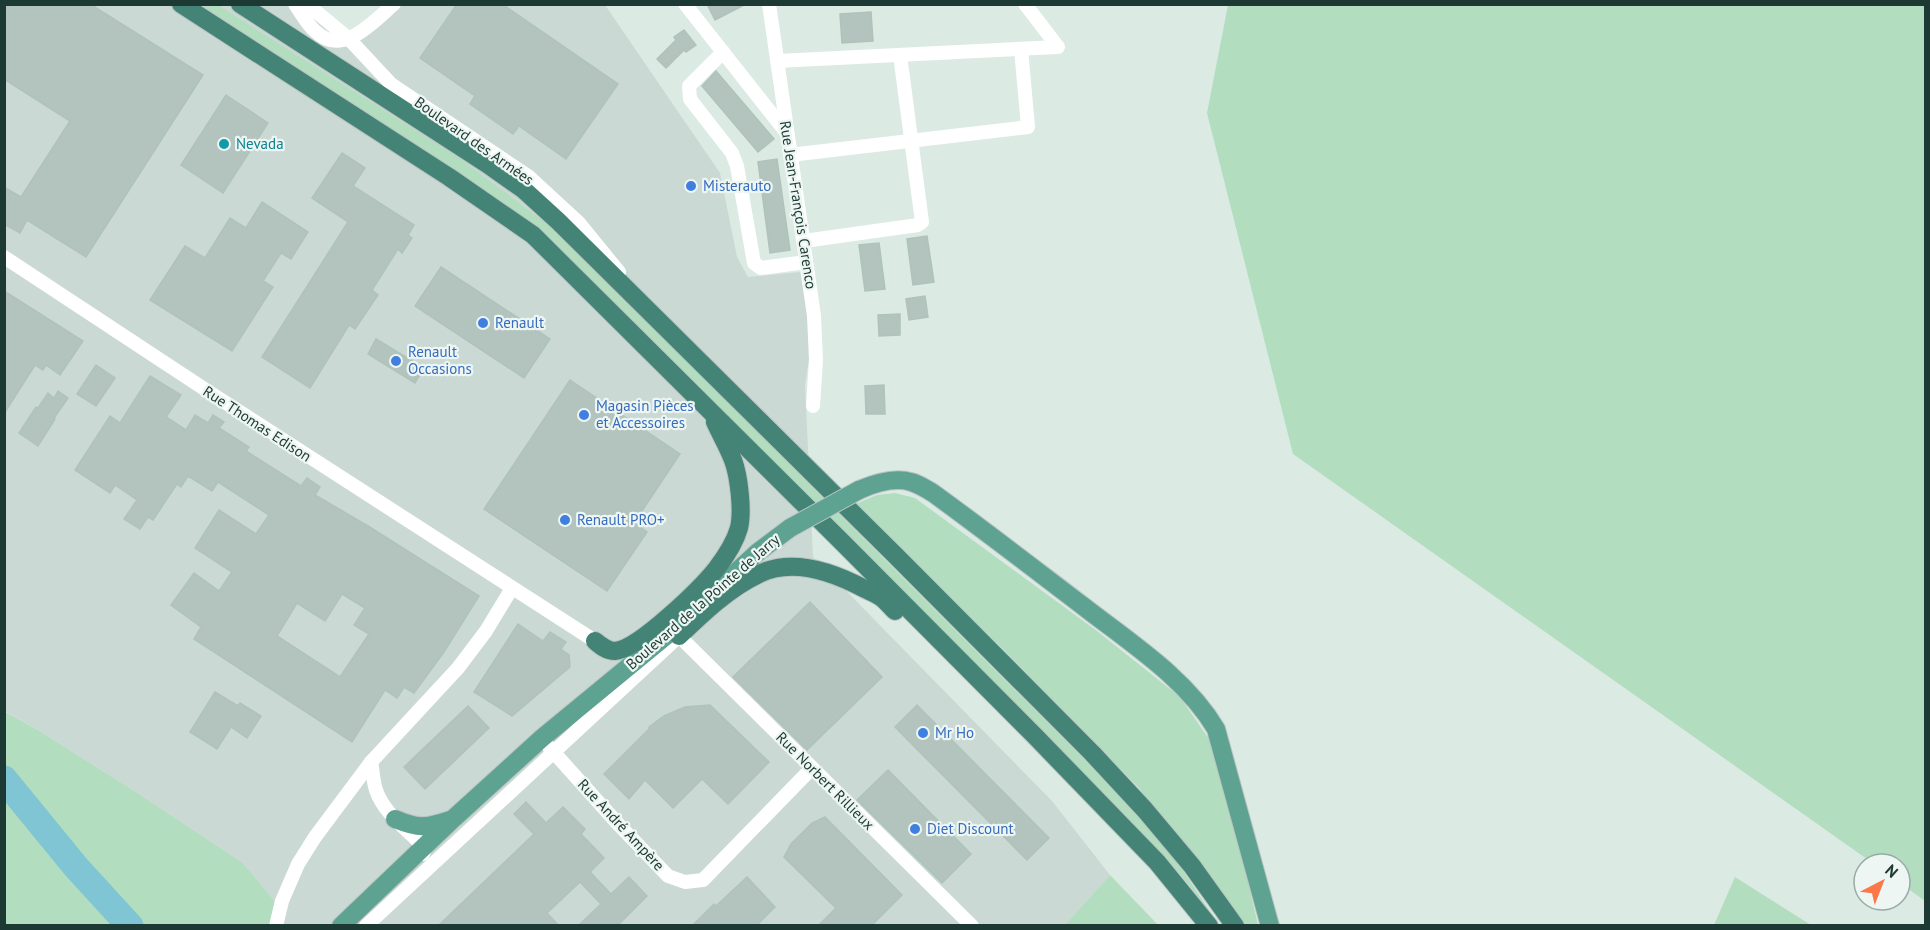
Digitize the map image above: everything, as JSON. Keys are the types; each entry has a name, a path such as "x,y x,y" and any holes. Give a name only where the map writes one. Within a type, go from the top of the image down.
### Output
{"highway":[{"path":"181,4 449,177 533,235 1034,735 1157,862 1209,926"},
{"path":"240,4 524,190 655,315 1092,753 1145,810 1192,866 1235,926"},
{"path":"595,641 607,650 616,651 630,646 662,622 702,585 730,549 739,528 737,480 733,461 711,412"},
{"path":"679,636 734,589 760,573 780,567 812,569 835,575 881,597 961,676 1034,735"}],"main road":[{"name":"Boulevard de la Pointe de Jarry","path":"341,926 454,818 548,745 758,552 790,528 859,490 899,480 912,482 933,493 1134,645 1198,702 1216,729 1252,842 1270,926"},
{"path":"395,819 407,824 429,827 454,818"}],"street":[{"path":"295,4 314,31 325,39 337,42 349,39 365,30 393,4"},
{"name":"Boulevard des Armées","path":"307,4 349,39 392,84 528,176 579,223 655,315"},
{"path":"685,4 786,132"},
{"name":"Rue Jean-François Carenco","path":"769,4 814,316 816,360 813,406"},
{"path":"777,61 1058,47 1025,4"},
{"path":"790,155 1028,127 1021,49"},
{"path":"723,52 689,86 690,99 732,153 737,166 754,263 761,268 806,262"},
{"path":"804,241 918,225 922,222 900,55"},
{"name":"Rue Thomas Edison","path":"4,257 209,393 595,641"},
{"path":"276,926 282,901 298,864 315,837 371,762 458,668 486,631 512,588"},
{"name":"Boulevard de la Pointe de Jarry","path":"366,926 410,885 548,745 679,636"},
{"name":"Rue Norbert Rillieux","path":"679,636 972,926"},
{"name":"Rue André Ampère","path":"548,745 668,876 685,882 703,880 812,768"},
{"path":"371,762 375,788 382,803 425,848 410,885"}],"shaded area":[{"path":"5,5 314,5 349,39 384,5 605,5 720,173 737,257 748,277 800,272 813,334 805,385 813,557 1052,801 1110,875 1065,925 285,925 273,899 243,863 139,794 5,711"}],"green space":[{"path":"201,5 218,5 459,158 558,232 1082,757 1178,863 1219,925 1189,885 1117,807 941,628 549,239"},
{"path":"1228,5 1925,5 1925,901 1912,892 1912,852 1857,852 1293,454 1207,113"},
{"path":"895,493 915,498 1097,631 1180,697 1213,745 1258,925 1244,925 1138,787 1001,647 853,505 877,495"},
{"path":"4,711 139,794 243,863 273,899 285,925 5,925"},
{"path":"1110,875 1158,925 1065,925"},
{"path":"1735,877 1811,925 1714,925"}],"building":[{"path":"4,4 90,4 203,75 86,257 27,220 20,233 4,224 4,187 21,197 70,121 4,79"},
{"path":"457,4 502,4 618,84 566,159 519,126 513,134 470,104 475,96 420,58"},
{"path":"707,4 746,4 715,20"},
{"path":"871,12 873,41 842,43 840,14"},
{"path":"684,30 696,45 686,52 684,50 666,68 657,59 676,40 674,37"},
{"path":"716,71 774,139 758,152 702,86"},
{"name":"Nevada","path":"226,95 268,123 223,193 181,165"},
{"path":"342,153 365,168 353,186 414,225 408,235 412,238 402,253 398,249 372,290 378,295 355,329 349,325 310,388 262,357 348,222 312,198"},
{"path":"777,159 790,250 770,253 758,162"},
{"path":"262,202 308,232 291,259 281,253 263,281 273,287 232,351 150,300 185,246 205,258 230,218 246,228"},
{"path":"927,236 934,282 913,285 907,239"},
{"path":"879,243 885,289 865,291 859,245"},
{"name":"Renault","path":"441,267 550,339 524,378 415,306"},
{"path":"4,291 83,341 60,375 46,365 43,370 35,365 4,414"},
{"path":"925,296 928,317 909,320 906,299"},
{"path":"900,314 900,335 879,336 878,315"},
{"name":"Renault Occasions","path":"376,339 424,368 415,383 368,354"},
{"path":"96,365 115,378 96,406 77,394"},
{"path":"150,376 181,395 166,417 186,430 195,415 208,423 213,415 224,422 219,428 249,447 246,451 301,486 307,478 320,487 315,495 479,596 444,652 414,693 404,687 397,698 385,690 352,742 194,639 201,627 171,605 194,573 219,591 232,572 195,548 219,510 256,534 269,515 218,482 212,491 188,476 181,487 177,484 153,520 148,517 140,529 124,519 137,500 115,485 110,493 75,470 110,416 120,423","holes":["342,594 365,608 354,625 369,634 340,677 277,636 297,603 325,621"]},
{"path":"570,380 680,454 634,523 647,532 607,591 484,509"},
{"path":"884,385 885,414 866,414 865,386"},
{"path":"58,391 68,398 38,446 19,433 48,393 54,398"},
{"path":"810,602 882,677 807,750 733,677"},
{"path":"518,624 543,641 550,632 566,642 561,649 569,655 570,667 512,716 474,692"},
{"path":"215,692 238,706 240,703 261,716 247,738 231,727 217,749 190,732"},
{"path":"710,705 769,762 728,804 702,779 673,808 645,780 629,799 604,774 649,727 664,716 685,707"},
{"path":"917,705 1049,838 1027,860 895,727"},
{"path":"468,706 489,728 425,789 404,767"},
{"path":"888,770 971,854 942,883 857,800"},
{"path":"526,802 546,823 563,807 585,829 581,834 604,858 590,872 611,894 629,877 647,896 617,926 578,926 601,904 580,882 547,913 559,926 438,926 534,834 514,814"},
{"path":"825,817 902,895 871,926 818,926 836,908 784,857 791,844 812,823"},
{"path":"747,877 775,907 756,926 692,926 714,904 716,906"}],"waterway":[{"path":"4,779 76,867 130,926"}],"place":[{"name":"Nevada","path":"224,144"},
{"name":"Misterauto","path":"691,186"},
{"name":"Renault","path":"483,323"},
{"name":"Renault Occasions","path":"396,361"},
{"name":"Magasin Pièces et Accessoires","path":"584,415"},
{"name":"Renault PRO+","path":"565,520"},
{"name":"Mr Ho","path":"923,733"},
{"name":"Diet Discount","path":"915,829"}]}
